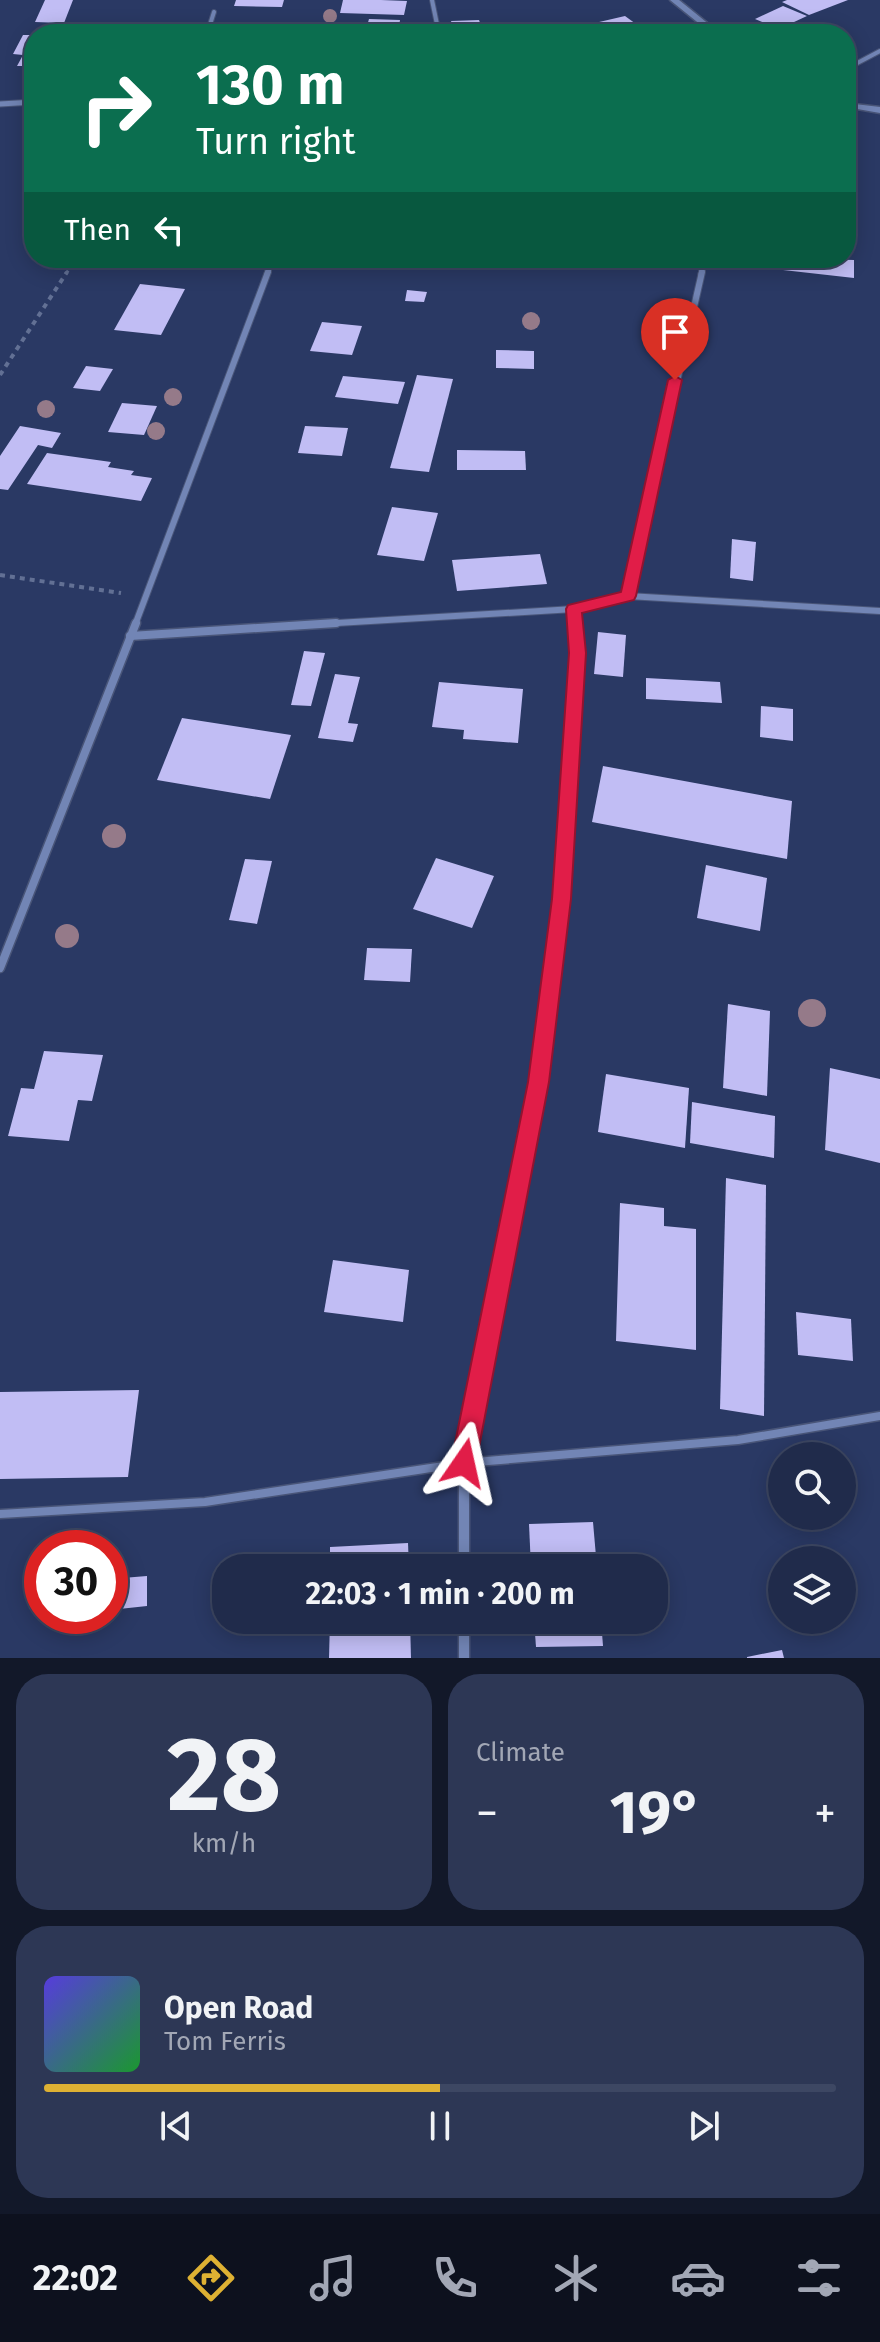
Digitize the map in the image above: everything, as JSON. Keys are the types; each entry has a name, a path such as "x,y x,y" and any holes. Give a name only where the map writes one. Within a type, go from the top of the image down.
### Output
{"street":[{"path":"674,0 704,24"},
{"path":"0,104 24,103"},
{"path":"856,106 880,110"},
{"path":"0,968 146,597 269,268"},
{"path":"628,596 703,268"},
{"path":"130,636 574,609 628,596 880,611"},
{"path":"464,1554 464,1463 534,1113 562,899 577,653 574,609"},
{"path":"464,1634 464,1658"}],"lane":[{"path":"432,0 437,24"},
{"path":"210,24 214,12"},
{"path":"856,64 880,51"},
{"path":"0,1514 205,1502 464,1463 738,1440 880,1416"}],"path":[{"path":"0,375 70,268"},
{"path":"0,575 146,597"}],"building":[{"path":"45,0 73,0 64,23 35,22"},
{"path":"236,0 284,0 282,7 234,6"},
{"path":"343,0 407,1 404,15 340,13"},
{"path":"848,0 809,15 782,2"},
{"path":"783,6 807,16 790,24 767,24 755,19"},
{"path":"625,16 636,24 591,24"},
{"path":"369,19 400,20 399,24 368,24"},
{"path":"479,20 480,24 452,24 451,21"},
{"path":"24,35 24,66 17,66 23,55 13,54"},
{"path":"854,268 854,278 783,270"},
{"path":"140,284 185,289 161,335 114,330"},
{"path":"407,290 427,292 424,302 405,301"},
{"path":"322,322 362,326 352,355 310,351"},
{"path":"496,350 534,351 534,369 496,368"},
{"path":"86,366 113,369 100,391 73,388"},
{"path":"417,375 453,379 429,472 390,468"},
{"path":"343,376 405,382 398,404 335,397"},
{"path":"122,403 157,406 144,435 108,432"},
{"path":"20,426 61,433 52,448 38,445 8,490 0,489 0,456"},
{"path":"305,426 348,428 342,456 298,453"},
{"path":"457,450 525,451 526,470 457,470"},
{"path":"47,453 111,462 108,467 134,471 131,475 152,478 141,501 27,484"},
{"path":"392,507 438,513 424,561 377,555"},
{"path":"732,539 756,542 753,581 730,578"},
{"path":"540,554 547,584 457,591 452,560"},
{"path":"598,632 626,635 623,677 594,674"},
{"path":"304,651 325,653 311,706 291,705"},
{"path":"335,674 360,677 348,723 358,724 353,742 318,738"},
{"path":"646,678 720,682 722,703 646,699"},
{"path":"439,682 523,689 518,743 463,739 464,730 432,727"},
{"path":"761,706 793,709 793,741 760,737"},
{"path":"182,718 291,735 270,799 157,780"},
{"path":"603,766 792,801 787,859 592,822"},
{"path":"436,858 494,876 472,928 413,909"},
{"path":"245,859 272,861 257,924 229,920"},
{"path":"706,865 767,878 760,931 697,918"},
{"path":"367,948 412,949 410,982 364,980"},
{"path":"728,1004 770,1011 767,1096 723,1088"},
{"path":"44,1051 103,1055 92,1101 78,1100 69,1141 8,1136 21,1088 34,1089"},
{"path":"830,1068 880,1079 880,1163 825,1150"},
{"path":"606,1074 689,1088 685,1148 598,1132"},
{"path":"692,1102 775,1116 774,1158 690,1143"},
{"path":"726,1178 766,1185 764,1416 720,1409"},
{"path":"620,1203 664,1208 664,1226 696,1229 696,1350 616,1341"},
{"path":"333,1260 409,1270 403,1322 324,1312"},
{"path":"796,1312 851,1319 853,1361 798,1355"},
{"path":"139,1390 128,1477 0,1479 0,1392"},
{"path":"593,1522 596,1554 530,1554 529,1524"},
{"path":"408,1543 408,1554 330,1554 330,1547"},
{"path":"147,1576 147,1606 128,1608 128,1578"},
{"path":"330,1634 410,1634 411,1658 329,1658"},
{"path":"535,1634 602,1634 603,1646 536,1647"},
{"path":"782,1650 784,1658 747,1658 747,1657"}],"route":[{"path":"464,1463 534,1113 562,899 577,653 574,609 628,596 675,380"}]}
